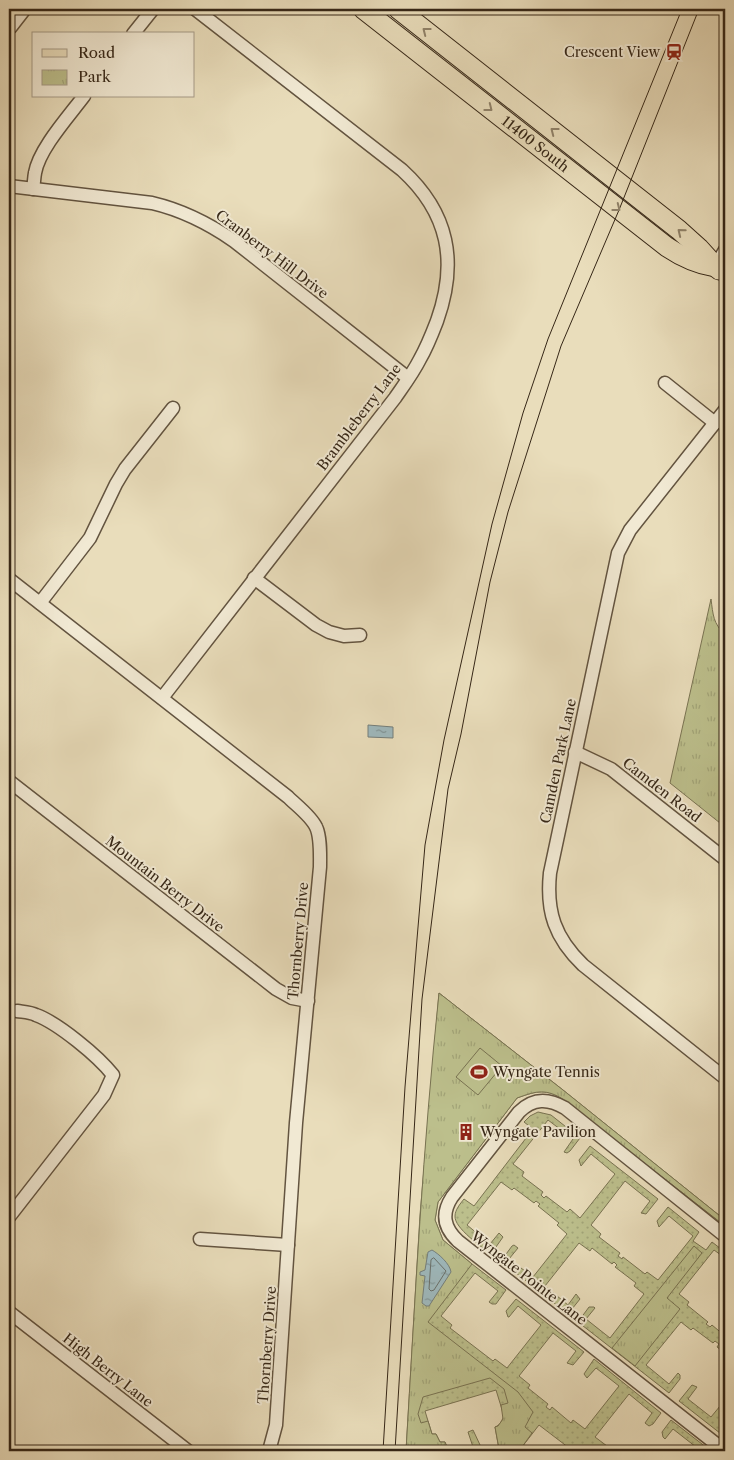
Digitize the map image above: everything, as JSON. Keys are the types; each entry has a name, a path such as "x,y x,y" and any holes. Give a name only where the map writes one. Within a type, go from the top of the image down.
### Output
{"main road":[{"name":"11400 South","path":"363,9 667,247 692,261 720,270"},
{"name":"11400 South","path":"398,9 679,230 720,270"}],"street":[{"path":"9,27 23,9"},
{"path":"135,32 153,9"},
{"name":"Brambleberry Lane","path":"162,698 395,398 430,341 443,304 447,280 448,256 439,218 432,204 413,180 196,9"},
{"path":"33,189 35,171 44,152 53,136 82,98"},
{"name":"Cranberry Hill Drive","path":"9,186 152,203 178,210 203,221 234,241 408,378"},
{"path":"720,270 725,250"},
{"path":"665,383 715,423"},
{"path":"40,603 90,538 125,469 173,408"},
{"name":"Camden Park Lane","path":"725,410 630,530 618,554 548,888 549,903 557,931 568,949 583,965 725,1078"},
{"name":"Thornberry Drive","path":"9,578 288,797 316,827 320,847 320,867 296,1123 276,1426 274,1439 269,1451"},
{"path":"254,578 316,625 329,632 344,636 360,635"},
{"name":"Camden Road","path":"575,752 611,769 725,860"},
{"name":"Mountain Berry Drive","path":"9,781 276,989 292,998 308,1001"},
{"path":"9,1217 104,1095 113,1074 98,1058 52,1022 36,1014 17,1011"},
{"name":"Wyngate Pointe Lane","path":"725,1236 565,1108 552,1102 539,1100 525,1106 519,1112 452,1197 445,1214 446,1226 458,1241 725,1451"},
{"path":"200,1239 288,1245"},
{"name":"High Berry Lane","path":"9,1312 188,1451"}],"green space":[{"path":"711,599 716,622 725,634 725,827 670,783"},
{"path":"439,993 725,1220 725,1226 561,1098 544,1092 517,1098 438,1202 435,1220 443,1240 506,1290 496,1304 492,1304 489,1302 498,1291 475,1273 441,1316 452,1325 450,1328 493,1361 495,1359 507,1368 541,1325 518,1306 508,1317 506,1311 516,1299 584,1352 573,1365 567,1363 576,1351 553,1333 519,1376 530,1385 528,1388 548,1404 546,1407 550,1410 552,1407 571,1423 573,1420 585,1429 619,1386 596,1368 587,1378 584,1374 594,1359 661,1413 653,1424 649,1426 645,1423 652,1413 629,1394 595,1437 607,1446 605,1449 607,1451 573,1451 539,1425 522,1447 527,1451 502,1451 499,1449 495,1427 504,1416 496,1390 425,1411 432,1434 436,1434 440,1442 445,1442 452,1451 406,1451 420,1215"},
{"path":"439,993 725,1220 725,1226 561,1098 549,1093 539,1092 517,1098 438,1202 435,1220 443,1240 472,1264 428,1322 518,1392 533,1412 525,1427 532,1433 522,1447 527,1451 502,1451 499,1449 495,1427 503,1419 501,1405 508,1403 504,1389 490,1378 423,1397 418,1414 421,1423 428,1421 432,1434 436,1434 440,1442 445,1442 452,1451 406,1451 424,1164"},
{"name":"Wyngate Tennis","path":"480,1048 502,1066 478,1095 456,1077"},
{"path":"538,1112 551,1115 580,1138 570,1151 564,1152 573,1139 548,1120 513,1164 524,1172 522,1176 543,1192 541,1195 544,1198 546,1196 567,1212 570,1209 580,1218 615,1174 591,1154 581,1166 579,1160 590,1146 658,1199 646,1214 641,1213 650,1201 625,1181 591,1225 601,1234 599,1237 620,1253 618,1256 622,1259 623,1257 645,1274 647,1272 658,1280 693,1236 669,1216 659,1227 657,1221 668,1207 699,1232 693,1241 706,1250 712,1242 725,1252 725,1258 714,1250 679,1294 689,1302 687,1305 708,1322 706,1324 710,1327 712,1325 725,1336 725,1353 717,1347 719,1344 715,1341 713,1343 693,1328 691,1330 681,1322 646,1365 669,1384 678,1373 680,1375 680,1379 669,1393 578,1322 589,1307 594,1307 586,1319 610,1338 644,1294 634,1286 636,1283 615,1267 617,1265 614,1262 612,1264 592,1248 590,1251 579,1243 545,1286 568,1305 576,1294 580,1299 568,1314 501,1261 514,1245 518,1248 509,1259 533,1277 567,1234 557,1225 559,1223 538,1206 540,1204 536,1201 534,1203 514,1188 512,1190 501,1182 467,1225 490,1244 499,1233 503,1237 491,1254 469,1237 456,1221 456,1212 464,1199 474,1206 533,1129 524,1122"},
{"path":"694,1246 702,1253 667,1298 680,1309 635,1366 612,1348"},
{"path":"692,1385 697,1387 688,1399 711,1417 725,1400 725,1437 679,1401"},
{"path":"671,1420 711,1451 693,1451 696,1447 673,1429 665,1439 662,1432"},
{"path":"473,1430 481,1447 474,1450 468,1432"}],"water":[{"path":"368,725 393,727 393,738 368,737"},
{"path":"432,1250 444,1260 451,1272 429,1306 426,1306 422,1303 425,1276 420,1275 420,1272 425,1270 428,1252"}],"tram line":[{"path":"383,1451 405,1087 425,845 444,740 492,524 523,413 548,339 682,9"},
{"path":"395,1451 422,999 448,789 461,734 490,582 508,512 561,346 619,210 699,9"}],"place":[{"name":"Crescent View","path":"674,52"},
{"name":"Wyngate Tennis","path":"479,1072"},
{"name":"Wyngate Pavilion","path":"466,1132"}]}
